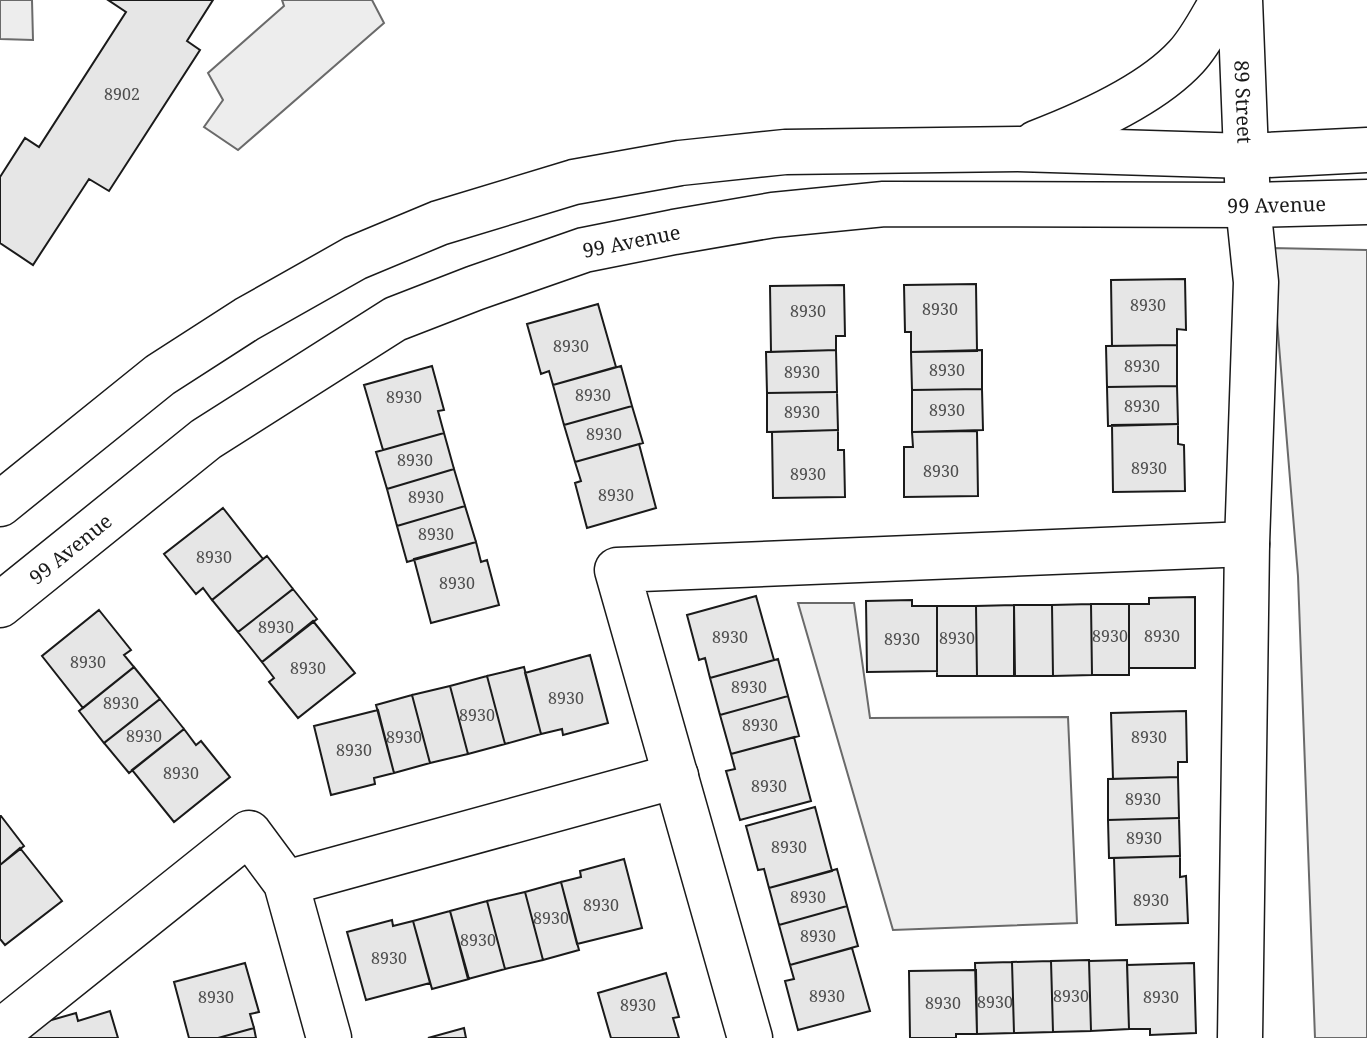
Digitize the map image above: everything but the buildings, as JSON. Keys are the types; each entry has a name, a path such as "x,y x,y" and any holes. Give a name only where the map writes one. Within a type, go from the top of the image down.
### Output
{"street":[{"path":"1018,149 1079,127 1166,76 1188,55 1223,0"},
{"name":"89 Street","path":"1240,0 1248,205 1256,282 1247,544 1240,1038"},
{"path":"0,504 160,375 247,319 355,258 439,223 574,182 680,163 785,152 1018,149 1247,156 1367,150"},
{"name":"99 Avenue","path":"0,605 206,439 395,319 584,250 773,215 884,204 1248,205 1367,202"},
{"path":"750,1038 617,570 1247,544"},
{"path":"286,883 676,776"},
{"path":"0,1032 249,833 286,883 329,1038"}],"shaded area":[{"path":"0,0 32,0 33,40 0,39"},
{"path":"282,0 372,0 384,23 238,150 204,127 223,100 208,73 284,6"},
{"path":"1271,248 1367,250 1367,1038 1315,1038 1298,576"},
{"path":"798,603 854,603 870,718 1068,717 1077,923 893,930"}]}
